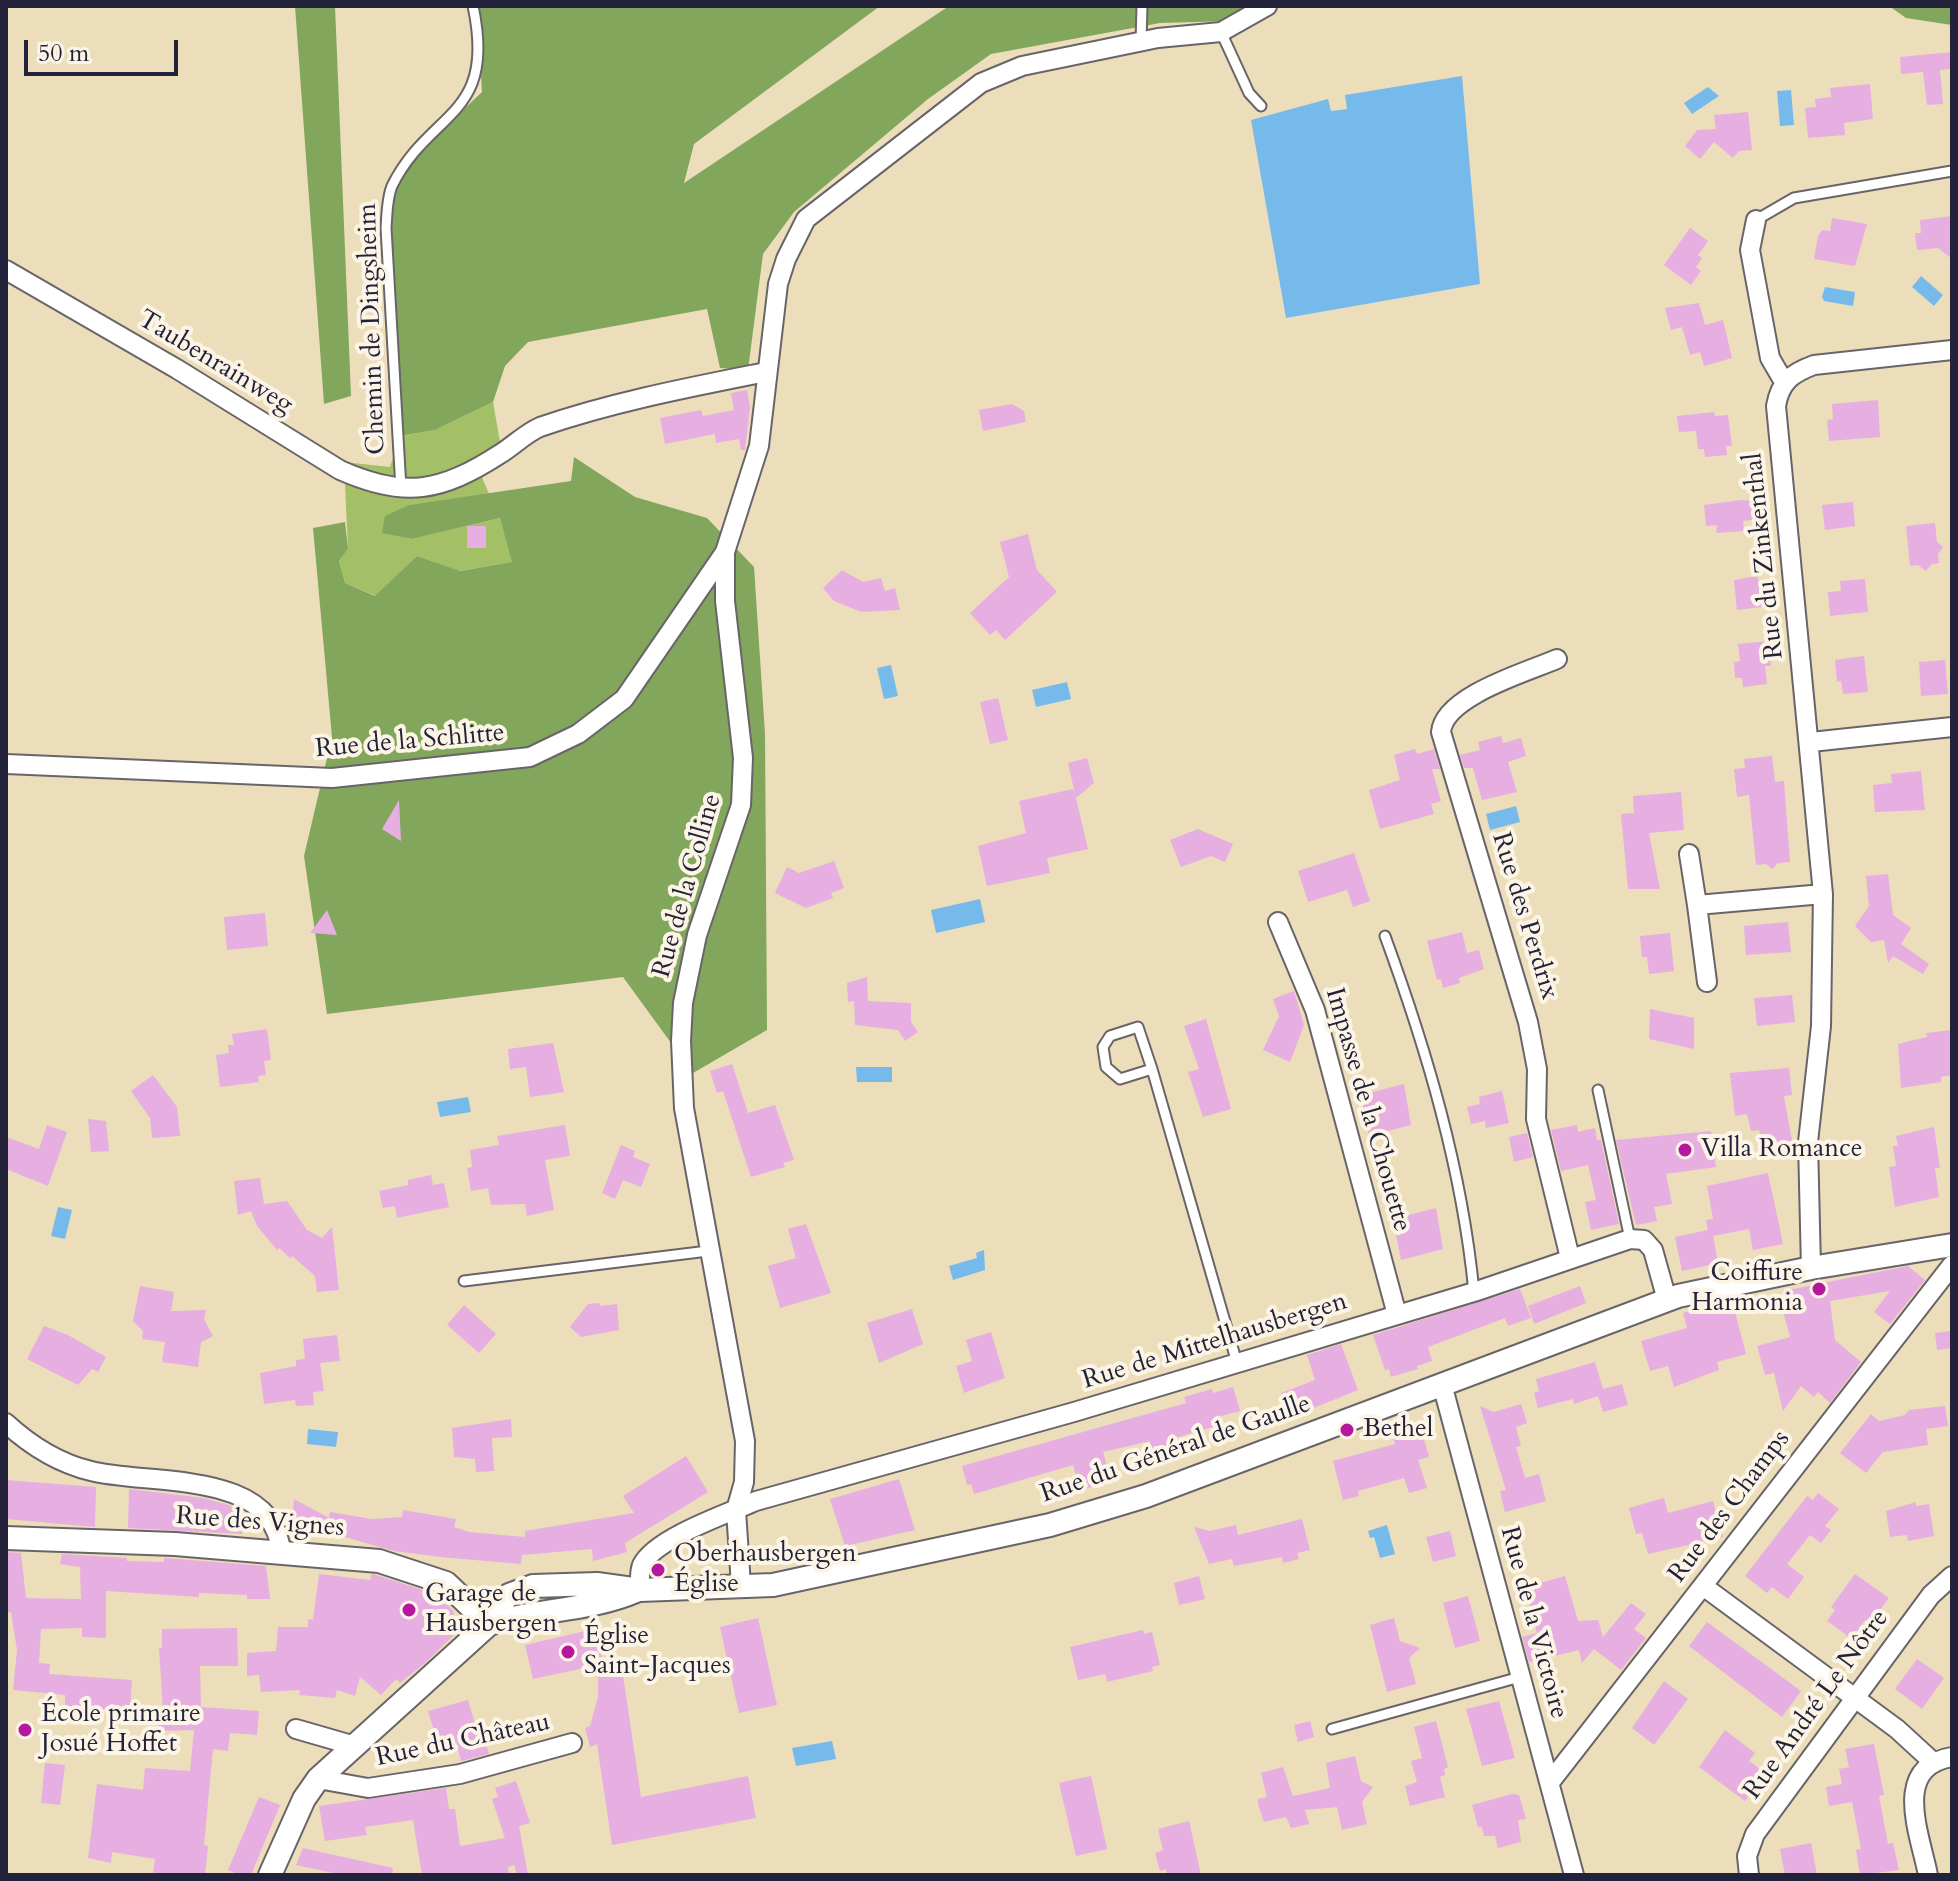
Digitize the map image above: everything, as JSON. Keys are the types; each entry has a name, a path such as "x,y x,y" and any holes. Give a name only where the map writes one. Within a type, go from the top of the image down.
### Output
{"street":[{"path":"1221,32 1267,6"},
{"name":"Rue de la Colline","path":"741,1586 736,1510 744,1482 745,1441 684,1108 681,1041 683,1003 697,935 741,805 743,758 725,601 725,552 759,446 778,284 786,259 806,219 981,83 1022,66 1141,42 1221,32"},
{"path":"1756,220 1750,250 1770,358 1784,382 1800,370 1814,365 1952,350"},
{"name":"Taubenrainweg","path":"6,270 177,369 340,470 367,482 401,489"},
{"path":"401,489 455,481 537,428 766,372"},
{"name":"Rue du Zinkenthal","path":"1784,382 1778,395 1777,419 1811,742 1823,894 1821,1026 1808,1142 1811,1268"},
{"name":"Rue de la Schlitte","path":"6,764 332,778 530,757 578,734 624,699 725,552"},
{"name":"Rue des Perdrix","path":"1557,659 1462,701 1448,713 1441,732 1528,1022 1537,1069 1536,1119 1570,1258"},
{"path":"1811,742 1952,727"},
{"path":"1689,854 1707,982"},
{"path":"1697,905 1823,894"},
{"name":"Impasse de la Chouette","path":"1278,922 1315,1010 1397,1315"},
{"path":"1630,1239 1644,1240 1653,1250 1673,1298"},
{"name":"Rue de Mittelhausbergen","path":"640,1590 641,1569 652,1553 698,1525 756,1501 1474,1292 1630,1239"},
{"name":"Rue du Général de Gaulle","path":"270,1875 304,1799 318,1779 489,1624 496,1608 509,1595 533,1586 597,1584 640,1590 799,1581 1095,1513 1673,1298 1811,1268 1952,1245"},
{"name":"Rue des Champs","path":"1551,1781 1952,1265"},
{"name":"Rue de la Victoire","path":"1442,1384 1574,1875"},
{"path":"6,1423 44,1452 87,1470 203,1485 247,1500 275,1525 281,1535 281,1553"},
{"name":"Rue des Vignes","path":"6,1538 379,1561 446,1583 489,1624"},
{"name":"Rue André Le Nôtre","path":"1749,1875 1747,1856 1755,1834 1854,1696 1938,1587 1952,1576"},
{"path":"1703,1586 1854,1696 1933,1762"},
{"path":"296,1729 355,1746"},
{"name":"Rue du Château","path":"318,1779 356,1789 368,1788 460,1774 572,1743"},
{"path":"1928,1875 1912,1790 1917,1778 1933,1762 1952,1757"}],"lane":[{"name":"Chemin de Dingsheim","path":"401,489 386,228 389,201 398,176 454,114 472,85 479,52 473,6"},
{"path":"1141,42 1142,6"},
{"path":"1221,32 1249,93 1261,106"},
{"path":"1756,220 1794,198 1952,171"},
{"path":"1385,936 1424,1041 1471,1258 1474,1292"},
{"path":"1152,1069 1120,1079 1106,1067 1103,1047 1110,1036 1138,1027 1152,1069 1237,1363"},
{"path":"1598,1090 1630,1239"},
{"path":"464,1281 708,1251"},
{"path":"1332,1729 1520,1677"}],"green space":[{"path":"295,6 335,6 351,396 324,404"},
{"path":"477,6 880,6 694,144 684,183 949,6 1256,6 1231,21 1160,23 991,54 928,99 794,212 763,254 748,370 720,368 707,309 528,342 505,366 493,402 435,430 400,436 389,180 482,92"},
{"path":"1889,6 1952,6 1952,25 1906,18"},
{"path":"493,402 500,442 474,458 489,494 409,505 382,532 412,539 500,518 513,562 459,571 417,556 376,596 345,583 339,561 348,549 344,462 390,467 400,436 435,430"},
{"path":"574,457 635,497 707,518 754,567 765,734 767,1030 693,1073 623,977 327,1014 304,856 332,737 313,528 345,522 348,549 339,561 345,583 375,596 417,556 460,571 512,562 500,518 412,539 382,533 385,516 409,505 571,481"}],"water":[{"path":"1462,76 1480,284 1286,318 1251,120 1328,99 1331,111 1347,109 1345,95"},
{"path":"1708,87 1719,96 1692,114 1684,103"},
{"path":"1791,90 1794,125 1780,126 1777,91"},
{"path":"1921,276 1943,295 1934,306 1912,287"},
{"path":"1825,287 1855,292 1853,306 1824,301"},
{"path":"891,665 898,696 884,699 877,668"},
{"path":"1067,682 1071,699 1036,707 1032,690"},
{"path":"1516,806 1520,822 1490,830 1486,814"},
{"path":"980,899 985,922 936,933 931,910"},
{"path":"856,1067 892,1067 892,1082 857,1082"},
{"path":"468,1097 471,1112 440,1117 437,1102"},
{"path":"58,1207 72,1210 65,1239 51,1236"},
{"path":"984,1250 985,1270 953,1280 949,1266 977,1258 976,1253"},
{"path":"308,1429 338,1432 336,1447 307,1444"},
{"path":"1387,1525 1395,1554 1380,1558 1374,1537 1370,1538 1368,1531"},
{"path":"832,1741 836,1759 796,1766 792,1748"}],"building":[{"path":"1952,52 1952,69 1940,70 1943,104 1927,105 1923,72 1901,74 1900,57"},
{"path":"1870,84 1873,119 1844,123 1845,135 1808,138 1805,108 1816,107 1815,99 1831,97 1830,88"},
{"path":"1748,112 1752,150 1739,151 1733,158 1714,142 1700,159 1685,146 1697,130 1716,129 1714,115"},
{"path":"1952,216 1952,259 1938,248 1917,250 1915,233 1921,233 1920,220"},
{"path":"1832,218 1867,224 1855,266 1814,259 1818,236 1822,230 1830,231"},
{"path":"1690,228 1708,241 1698,255 1702,258 1696,267 1701,271 1691,285 1664,265"},
{"path":"1699,303 1705,325 1723,320 1732,358 1704,366 1700,352 1690,355 1682,327 1671,330 1665,308"},
{"path":"747,390 750,407 745,450 741,450 739,439 716,443 715,434 665,444 660,418 701,410 703,416 734,410 731,393"},
{"path":"1878,400 1880,437 1829,441 1827,420 1833,419 1832,404"},
{"path":"1012,404 1024,411 1026,422 983,431 979,410"},
{"path":"1714,412 1715,416 1728,415 1732,446 1726,446 1727,455 1705,457 1704,449 1698,449 1696,431 1679,432 1677,416"},
{"path":"1757,501 1759,519 1743,521 1744,531 1716,533 1717,525 1706,526 1704,505"},
{"path":"1853,502 1855,526 1825,530 1822,505"},
{"path":"1935,523 1937,542 1943,547 1938,554 1939,563 1932,564 1926,571 1918,565 1910,566 1906,526"},
{"path":"467,526 486,526 486,548 467,548"},
{"path":"1028,534 1037,570 1057,592 1005,640 996,630 990,635 970,613 1009,577 1000,542"},
{"path":"842,570 863,582 881,578 885,591 895,588 900,610 861,612 834,601 823,588"},
{"path":"1758,576 1759,590 1764,595 1761,607 1737,610 1734,580"},
{"path":"1865,579 1868,612 1830,616 1828,592 1841,591 1840,581"},
{"path":"1769,641 1771,666 1765,666 1767,684 1743,687 1742,678 1735,678 1734,662 1740,661 1738,644"},
{"path":"1864,656 1868,692 1843,694 1841,681 1837,682 1835,660"},
{"path":"1945,660 1948,694 1921,696 1919,662"},
{"path":"998,698 1008,740 990,744 980,702"},
{"path":"1501,736 1503,743 1521,738 1526,756 1508,762 1517,792 1482,800 1473,768 1464,768 1460,755 1480,750 1478,742"},
{"path":"1415,749 1417,754 1434,749 1440,769 1432,769 1441,801 1431,804 1434,814 1380,829 1369,790 1400,780 1394,755"},
{"path":"1772,756 1775,782 1784,781 1790,862 1778,863 1772,869 1766,864 1756,865 1749,795 1737,797 1734,769 1745,768 1744,759"},
{"path":"1087,758 1094,783 1076,798 1088,849 1047,858 1050,873 987,886 978,846 1026,833 1019,801 1073,789 1075,794 1068,763"},
{"path":"1921,771 1925,810 1875,812 1873,785 1892,783 1891,774"},
{"path":"1681,792 1684,830 1649,833 1660,889 1628,889 1621,814 1634,813 1633,796"},
{"path":"399,800 401,841 382,829"},
{"path":"1198,829 1233,844 1225,862 1211,856 1181,867 1170,840"},
{"path":"1354,853 1370,901 1353,907 1347,890 1308,902 1298,871"},
{"path":"834,861 844,888 831,893 833,898 806,908 775,893 787,867 799,873"},
{"path":"1888,874 1893,915 1911,928 1901,944 1929,964 1923,974 1893,956 1888,963 1884,940 1871,942 1855,926 1869,906 1866,876"},
{"path":"327,910 337,935 310,933"},
{"path":"265,913 268,946 227,950 224,917"},
{"path":"1788,922 1791,952 1746,955 1744,926"},
{"path":"1462,932 1467,953 1479,950 1484,969 1459,978 1460,983 1443,988 1441,979 1437,980 1427,941"},
{"path":"1670,933 1674,971 1649,974 1647,957 1642,957 1640,936"},
{"path":"867,977 868,1001 911,1003 911,1022 918,1032 905,1041 898,1030 855,1025 854,1001 848,1002 847,983"},
{"path":"1294,991 1304,1025 1290,1062 1263,1050 1279,1016 1273,999"},
{"path":"1792,995 1795,1022 1757,1026 1754,998"},
{"path":"1650,1009 1694,1018 1694,1049 1649,1039"},
{"path":"1206,1019 1231,1109 1203,1117 1188,1072 1199,1069 1184,1026"},
{"path":"267,1029 271,1060 264,1061 266,1075 258,1076 259,1082 220,1087 216,1055 229,1053 228,1045 234,1045 232,1034"},
{"path":"1952,1030 1952,1075 1941,1077 1941,1082 1901,1088 1898,1044 1927,1037 1926,1033"},
{"path":"553,1043 564,1092 530,1097 526,1067 510,1069 508,1049"},
{"path":"732,1064 748,1113 775,1105 794,1160 783,1163 785,1167 751,1177 723,1091 717,1093 710,1071"},
{"path":"1789,1068 1792,1095 1784,1096 1792,1141 1782,1143 1782,1148 1764,1151 1759,1130 1751,1131 1747,1114 1735,1116 1730,1073"},
{"path":"153,1075 177,1107 180,1136 152,1138 150,1118 131,1091"},
{"path":"1404,1084 1411,1125 1369,1136 1361,1095"},
{"path":"1502,1091 1509,1123 1486,1128 1485,1121 1471,1124 1467,1107 1480,1104 1479,1097"},
{"path":"88,1119 106,1121 109,1151 91,1152"},
{"path":"47,1125 67,1132 48,1186 6,1169 6,1137 39,1149"},
{"path":"565,1125 570,1156 545,1160 554,1210 527,1216 525,1204 491,1205 488,1188 471,1191 467,1168 472,1167 470,1150 499,1145 497,1136"},
{"path":"1577,1125 1578,1132 1595,1128 1597,1140 1601,1140 1619,1224 1591,1230 1585,1202 1596,1200 1588,1165 1561,1171 1551,1130"},
{"path":"1934,1127 1940,1168 1935,1168 1939,1197 1895,1207 1889,1167 1896,1166 1893,1146 1898,1146 1896,1136"},
{"path":"1711,1131 1716,1167 1666,1174 1672,1204 1654,1207 1657,1221 1636,1225 1616,1140"},
{"path":"1527,1133 1533,1157 1514,1162 1509,1137"},
{"path":"621,1145 635,1151 633,1157 650,1164 641,1187 623,1180 615,1199 602,1193"},
{"path":"1768,1173 1783,1244 1753,1250 1749,1229 1713,1236 1718,1263 1682,1271 1675,1237 1708,1230 1706,1220 1713,1219 1707,1186"},
{"path":"431,1175 433,1185 444,1183 449,1207 397,1218 395,1206 383,1208 379,1191 408,1185 408,1180"},
{"path":"260,1178 264,1204 287,1201 307,1230 322,1238 332,1227 339,1290 317,1292 315,1276 292,1256 290,1258 279,1248 277,1250 257,1226 251,1211 238,1215 234,1181"},
{"path":"1436,1208 1443,1249 1401,1260 1393,1219"},
{"path":"806,1224 831,1293 780,1308 768,1266 796,1258 788,1229"},
{"path":"1908,1266 1925,1280 1890,1324 1874,1312 1890,1291 1830,1301 1835,1340 1861,1362 1830,1403 1818,1392 1814,1397 1801,1386 1783,1411 1774,1373 1765,1375 1757,1346 1790,1337 1781,1304 1785,1303 1783,1291"},
{"path":"140,1286 174,1292 171,1311 206,1310 204,1319 213,1336 201,1342 198,1367 162,1362 165,1342 142,1339 143,1331 133,1321"},
{"path":"1580,1286 1586,1303 1534,1324 1528,1306"},
{"path":"1520,1289 1531,1318 1508,1326 1505,1318 1428,1347 1432,1361 1417,1366 1418,1369 1391,1377 1389,1369 1385,1370 1373,1335"},
{"path":"1728,1301 1731,1313 1735,1312 1746,1354 1717,1362 1719,1370 1674,1387 1668,1366 1650,1371 1641,1341 1687,1328 1683,1313"},
{"path":"599,1303 600,1306 617,1304 619,1330 581,1337 570,1327 588,1304"},
{"path":"464,1305 496,1334 479,1353 447,1325"},
{"path":"912,1309 923,1344 879,1363 867,1323"},
{"path":"44,1326 68,1335 106,1357 98,1372 92,1369 78,1385 27,1359"},
{"path":"1952,1331 1952,1348 1937,1350 1935,1333"},
{"path":"991,1332 1005,1378 964,1393 956,1366 972,1361 966,1340"},
{"path":"337,1335 340,1361 320,1363 324,1391 313,1392 314,1405 296,1406 295,1400 264,1404 260,1373 296,1366 296,1360 305,1359 303,1339"},
{"path":"1341,1344 1358,1390 1291,1417 1281,1393 1315,1380 1307,1355"},
{"path":"1595,1362 1603,1389 1622,1384 1628,1405 1603,1412 1598,1396 1574,1404 1573,1399 1538,1408 1534,1393 1539,1391 1536,1379"},
{"path":"1233,1387 1240,1411 1221,1416 1223,1424 1168,1440 1170,1445 1152,1450 1150,1441 1103,1452 1110,1477 1098,1480 1099,1485 1080,1490 1073,1465 974,1494 971,1484 967,1485 962,1466 1186,1403 1184,1397"},
{"path":"1521,1404 1527,1423 1516,1427 1521,1446 1516,1447 1525,1478 1539,1474 1546,1501 1505,1512 1500,1491 1506,1490 1480,1406 1494,1412"},
{"path":"1945,1406 1948,1426 1926,1429 1928,1445 1883,1452 1866,1473 1840,1453 1871,1414 1879,1421 1905,1415 1909,1410"},
{"path":"511,1419 512,1437 492,1438 494,1471 476,1472 475,1459 454,1457 452,1428"},
{"path":"1421,1429 1429,1457 1418,1460 1427,1488 1409,1493 1404,1478 1358,1491 1359,1496 1343,1500 1333,1461 1395,1444 1393,1437"},
{"path":"686,1456 708,1492 625,1543 627,1552 593,1561 592,1549 522,1555 521,1564 440,1557 394,1551 292,1522 294,1499 329,1518 330,1512 372,1519 402,1517 403,1510 456,1519 454,1527 469,1532 525,1537 525,1531 634,1513 623,1496"},
{"path":"899,1479 915,1530 845,1546 830,1499"},
{"path":"6,1480 96,1487 95,1527 6,1519"},
{"path":"129,1489 203,1498 229,1505 242,1512 242,1534 128,1528"},
{"path":"1818,1493 1839,1509 1825,1526 1831,1530 1821,1543 1810,1535 1787,1564 1804,1577 1788,1599 1772,1587 1767,1593 1745,1576 1807,1496 1813,1500"},
{"path":"1664,1498 1668,1513 1713,1501 1723,1537 1648,1554 1642,1533 1636,1534 1629,1508"},
{"path":"1916,1502 1916,1506 1929,1504 1934,1536 1908,1541 1907,1535 1890,1537 1886,1511"},
{"path":"1302,1519 1310,1550 1297,1553 1299,1559 1283,1563 1282,1557 1234,1566 1232,1559 1209,1564 1194,1527 1210,1531 1236,1525 1238,1535"},
{"path":"1450,1531 1456,1556 1433,1562 1426,1537"},
{"path":"6,1552 21,1553 26,1598 81,1599 80,1567 60,1564 62,1554 127,1558 127,1561 164,1562 164,1558 266,1566 270,1599 247,1599 247,1595 199,1593 199,1597 106,1591 106,1638 82,1637 82,1628 41,1629 39,1663 50,1664 49,1674 132,1680 130,1711 65,1706 65,1695 13,1690 17,1650 11,1612 6,1613"},
{"path":"319,1574 370,1580 372,1574 439,1595 453,1611 458,1631 425,1663 400,1683 396,1679 381,1695 360,1677 355,1696 337,1690 335,1698 299,1695 300,1690 261,1692 259,1675 247,1676 247,1653 276,1651 278,1627 308,1627 308,1619 313,1620"},
{"path":"1855,1574 1889,1598 1870,1623 1865,1620 1852,1639 1827,1621 1835,1610 1831,1607"},
{"path":"1199,1576 1205,1599 1179,1605 1174,1583"},
{"path":"1565,1576 1578,1621 1598,1620 1603,1637 1631,1603 1646,1614 1634,1629 1646,1638 1621,1670 1594,1649 1582,1663 1579,1650 1529,1662 1522,1637 1537,1633 1525,1587"},
{"path":"1468,1596 1480,1641 1455,1648 1443,1603"},
{"path":"758,1618 777,1705 739,1713 720,1627"},
{"path":"1394,1618 1400,1641 1420,1648 1409,1658 1416,1684 1387,1692 1370,1625"},
{"path":"1707,1622 1801,1691 1782,1717 1689,1646"},
{"path":"237,1628 238,1666 200,1666 201,1707 259,1711 257,1735 230,1733 228,1751 213,1749 204,1845 208,1846 205,1875 153,1873 155,1859 112,1852 111,1863 88,1858 97,1784 143,1790 145,1768 190,1771 194,1730 158,1731 158,1711 163,1711 159,1648 162,1648 162,1629"},
{"name":"Église Saint-Jacques","path":"598,1628 603,1664 533,1679 525,1645"},
{"path":"1143,1630 1144,1634 1152,1632 1160,1665 1152,1667 1153,1671 1107,1682 1105,1674 1078,1680 1070,1647"},
{"path":"1917,1659 1944,1678 1922,1709 1895,1689"},
{"path":"622,1668 641,1797 748,1776 756,1818 612,1845 597,1744 590,1747 585,1728 590,1726 598,1697 598,1673"},
{"path":"1664,1681 1688,1699 1654,1745 1632,1728"},
{"path":"468,1700 476,1727 481,1725 489,1754 461,1761 456,1742 439,1747 428,1711"},
{"path":"1499,1701 1515,1758 1482,1766 1466,1709"},
{"path":"1310,1721 1314,1737 1298,1742 1294,1725"},
{"path":"1436,1721 1448,1767 1444,1769 1445,1775 1440,1777 1445,1797 1410,1806 1405,1786 1417,1782 1411,1761 1422,1758 1414,1727"},
{"path":"1725,1730 1755,1753 1749,1761 1766,1773 1745,1801 1699,1767"},
{"path":"1874,1744 1884,1795 1879,1796 1888,1844 1893,1843 1899,1870 1860,1875 1856,1850 1861,1849 1852,1802 1829,1806 1826,1787 1842,1784 1839,1769 1849,1767 1845,1749"},
{"path":"1355,1756 1361,1781 1373,1787 1362,1802 1367,1824 1342,1830 1337,1807 1305,1810 1309,1824 1291,1828 1286,1817 1264,1822 1258,1804 1258,1799 1267,1797 1261,1773 1283,1767 1293,1796 1330,1788 1326,1763"},
{"path":"45,1763 65,1765 60,1805 41,1803"},
{"path":"1091,1776 1107,1849 1076,1856 1059,1783"},
{"path":"516,1781 530,1823 519,1826 528,1875 517,1875 514,1865 508,1867 509,1873 497,1875 422,1875 413,1820 365,1827 367,1835 325,1841 319,1806 446,1788 449,1809 455,1809 460,1846 505,1838 492,1799 498,1797 495,1788"},
{"path":"1512,1794 1519,1795 1526,1819 1518,1820 1521,1842 1498,1848 1495,1836 1484,1836 1482,1827 1478,1827 1472,1805"},
{"path":"259,1797 280,1805 251,1875 239,1875 228,1870"},
{"path":"1189,1821 1201,1875 1167,1875 1166,1869 1160,1871 1155,1853 1163,1850 1158,1829"},
{"path":"1811,1843 1817,1875 1785,1875 1780,1849"},
{"path":"303,1848 393,1868 392,1875 343,1875 296,1865"}],"place":[{"name":"Villa Romance","path":"1685,1150"},
{"name":"Coiffure Harmonia","path":"1819,1289"},
{"name":"Bethel","path":"1347,1430"},
{"name":"Oberhausbergen Église","path":"658,1570"},
{"name":"Garage de Hausbergen","path":"409,1610"},
{"name":"Église Saint-Jacques","path":"568,1652"},
{"name":"École primaire Josué Hoffet","path":"25,1730"}]}
